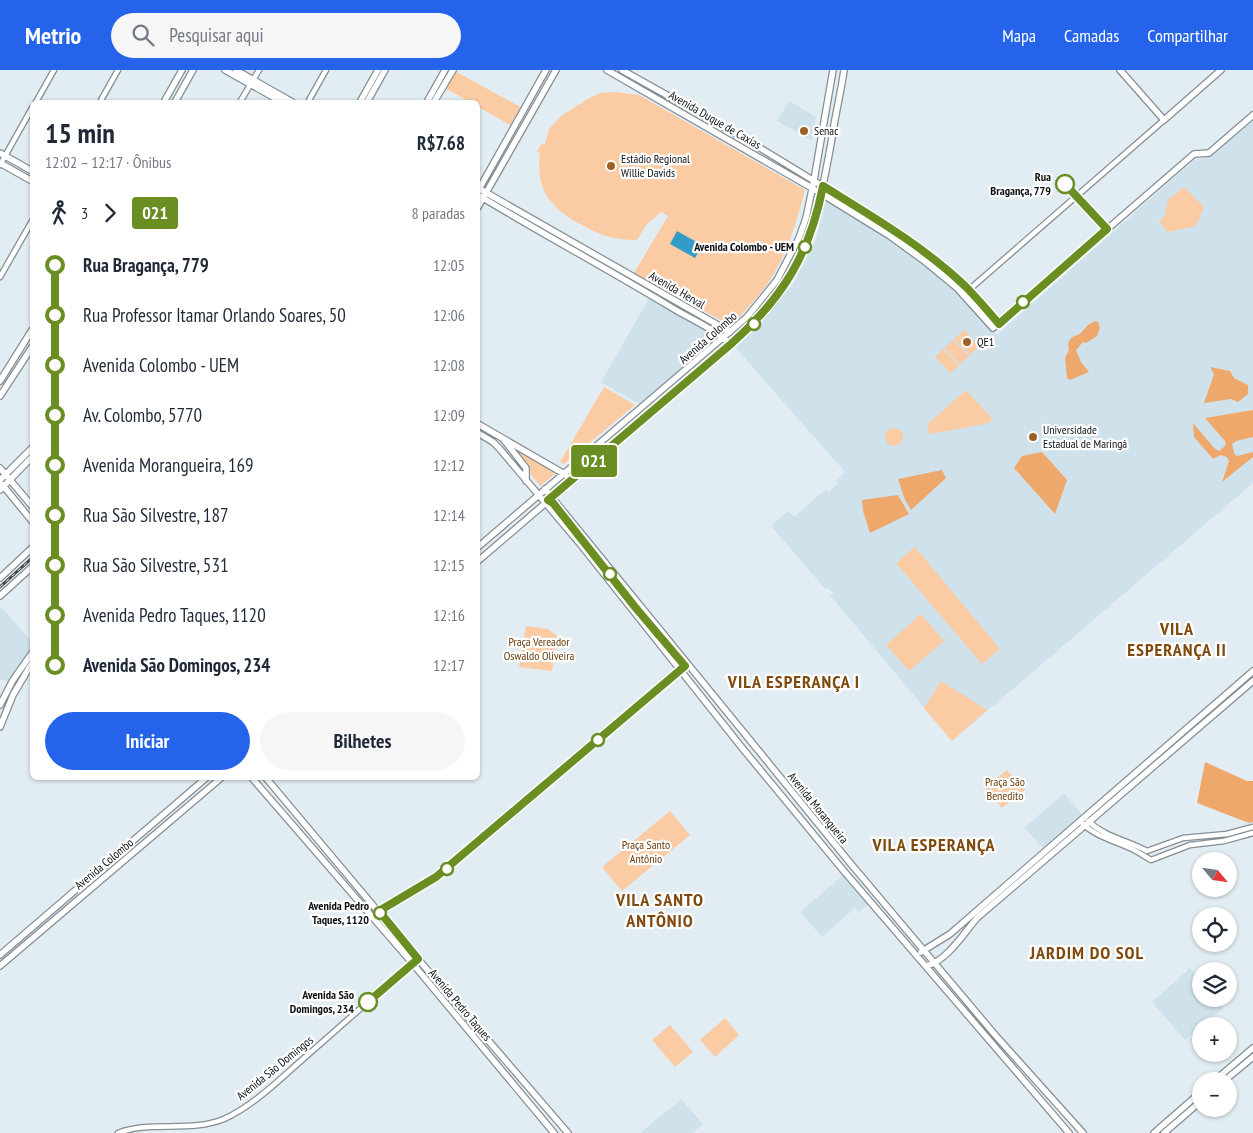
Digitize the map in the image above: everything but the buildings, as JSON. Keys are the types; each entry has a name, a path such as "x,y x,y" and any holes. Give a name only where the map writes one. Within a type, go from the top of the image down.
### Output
{"main road":[{"path":"165,100 182,70"},
{"path":"175,100 193,70"},
{"path":"225,70 232,71 288,100"},
{"path":"361,100 378,70"},
{"path":"368,100 385,70"},
{"path":"427,100 445,70"},
{"path":"435,100 453,70"},
{"path":"480,186 546,70"},
{"path":"482,195 556,70"},
{"name":"Avenida Duque de Caxias","path":"606,70 822,193 890,236 939,272 963,294 993,328 999,324 968,290 935,260 893,229 747,140 622,70"},
{"name":"Avenida Colombo","path":"480,545 724,338 747,317 777,280 799,238 806,218 833,70"},
{"name":"Avenida Colombo","path":"480,559 754,324 785,286 811,234 822,193 844,70"},
{"path":"1120,70 1164,120 1221,70"},
{"path":"252,82 278,100"},
{"path":"267,94 278,94"},
{"path":"826,112 836,114"},
{"path":"999,324 1194,154 1209,153 1253,116"},
{"path":"822,134 832,136"},
{"path":"735,144 747,140"},
{"path":"764,151 768,162"},
{"path":"3,154 30,171"},
{"path":"0,164 30,180"},
{"path":"24,176 30,173"},
{"name":"Avenida Herval","path":"482,195 539,223 730,332"},
{"name":"Avenida Herval","path":"482,195 505,212 612,271 731,344"},
{"path":"505,212 515,210"},
{"path":"539,223 544,234"},
{"path":"576,252 585,249"},
{"path":"935,260 939,272"},
{"path":"675,310 686,307"},
{"path":"730,332 731,344"},
{"path":"0,381 30,333"},
{"path":"0,396 30,351"},
{"path":"666,387 672,395"},
{"path":"660,392 667,399"},
{"path":"480,425 573,479"},
{"name":"Avenida Morangueira","path":"480,434 499,448 581,545 743,749 843,870 1069,1133"},
{"path":"501,436 526,468 526,482"},
{"path":"1,485 6,475 30,450"},
{"path":"590,451 597,459"},
{"path":"1,485 10,480 30,459"},
{"path":"0,468 30,504"},
{"path":"1,485 30,519"},
{"name":"Avenida Morangueira","path":"545,490 903,929 935,962 996,1036 1083,1133"},
{"path":"502,526 509,534"},
{"path":"0,578 30,550"},
{"path":"0,596 30,569"},
{"path":"0,705 14,678 30,656"},
{"path":"0,727 12,695 30,666"},
{"path":"917,956 947,937 1253,671"},
{"path":"926,966 935,962 953,947 962,939 977,918 1253,681"},
{"name":"Avenida Colombo","path":"0,955 204,780"},
{"name":"Avenida Colombo","path":"0,966 219,780"},
{"name":"Avenida Pedro Taques","path":"254,780 413,964 554,1133"},
{"name":"Avenida Pedro Taques","path":"268,780 568,1133"},
{"path":"119,853 124,860"},
{"path":"114,857 118,865"},
{"path":"1006,886 1005,890 1008,893"},
{"path":"27,931 27,942"},
{"path":"947,937 952,941 953,947"},
{"path":"1225,1072 1253,1048"},
{"path":"1235,1072 1253,1057"},
{"path":"1154,1133 1192,1100"},
{"path":"1164,1133 1192,1109"}],"street":[{"path":"37,100 54,70"},
{"path":"101,100 118,70"},
{"path":"241,100 259,70"},
{"path":"309,100 326,70"},
{"path":"0,164 3,154 30,111"},
{"path":"963,294 1164,120"},
{"path":"0,277 30,224"},
{"path":"1082,819 1101,837 1129,847 1153,860 1156,857 1190,845 1253,833"},
{"path":"1087,824 1147,851 1183,838 1227,834 1253,828"},
{"name":"Avenida São Domingos","path":"118,1133 145,1127 197,1126 223,1119 234,1113 287,1073 418,959"}],"shaded area":[{"name":"Senac","path":"789,101 816,117 812,141 777,121"},
{"name":"Universidade Estadual de Maringá","path":"1253,119 1253,483 952,741 830,596 833,593 827,587 825,589 771,526 788,511 794,517 826,489 829,492 845,472 735,347 756,328 792,286 815,242 825,199 890,236 962,295 997,335 1194,160 1210,156"},
{"path":"651,295 724,338 643,406 601,382"},
{"path":"1095,321 1098,322 1100,328 1097,336 1086,343 1083,342 1076,350 1081,362 1089,372 1070,380 1067,378 1065,358 1069,350 1069,341"},
{"path":"1210,367 1230,371 1234,378 1248,385 1248,394 1238,402 1231,399 1204,403 1214,374"},
{"path":"1253,410 1253,437 1236,441 1232,444 1234,453 1237,456 1253,452 1253,457 1222,482 1229,461 1227,457 1220,455 1213,459 1194,437 1193,423 1215,449 1219,451 1226,445 1225,441 1205,418"},
{"path":"1042,452 1067,480 1055,514 1014,468 1022,456"},
{"path":"942,470 946,478 911,510 905,500 898,479"},
{"path":"898,495 909,514 870,533 863,511 862,500"},
{"path":"0,608 30,640 30,649 9,682 0,679"},
{"path":"1205,762 1247,781 1253,781 1253,822 1249,823 1197,803"},
{"path":"1064,793 1084,817 1046,851 1024,828"},
{"path":"843,875 868,904 859,912 855,908 822,937 800,912"},
{"path":"1190,968 1192,971 1192,1007 1223,1008 1212,1017 1192,1017 1192,1034 1185,1040 1152,1002"},
{"path":"681,1099 703,1124 693,1133 640,1133"}],"green space":[{"path":"453,70 524,109 514,127 480,108 480,100 466,100 443,87"},
{"path":"615,92 639,95 805,190 794,229 778,267 763,290 735,322 726,323 634,273 668,216 661,212 647,224 637,240 613,238 600,234 568,217 552,203 547,195 540,177 540,154 537,151 542,144 545,144 549,129 561,116 586,100 600,93"},
{"path":"1184,187 1204,207 1196,226 1168,232 1159,221 1165,215 1168,200"},
{"name":"QE1","path":"964,330 979,346 970,355 954,339"},
{"path":"953,340 969,356 960,364 944,348"},
{"path":"943,349 959,365 950,373 935,357"},
{"path":"604,387 635,405 564,464 560,462"},
{"path":"966,390 991,417 989,423 931,434 928,429 929,423"},
{"path":"894,428 900,431 903,437 900,443 894,446 888,443 885,437 888,431"},
{"path":"501,437 559,471 540,486"},
{"path":"915,547 1000,649 982,664 896,563"},
{"path":"921,614 944,641 909,671 886,645"},
{"name":"Praça Vereador Oswaldo Oliveira","path":"526,626 548,629 556,635 557,640 552,671 519,667"},
{"path":"941,681 987,710 952,741 924,708"},
{"name":"Praça São Benedito","path":"1007,770 1025,790 1002,808 985,788"},
{"name":"Praça Santo Antônio","path":"670,811 690,835 622,891 602,867"},
{"path":"725,1018 739,1035 715,1057 700,1040"},
{"path":"670,1025 693,1052 675,1067 652,1040"}],"water":[{"path":"677,231 702,245 695,258 670,244"}],"railway":[{"path":"0,587 30,560"}],"bus line":[{"name":"021","path":"368,1002 418,959 379,911 436,877 470,850 685,666 635,607 553,503 548,500 754,324 770,306 785,286 811,234 823,186 917,246 965,286 999,324 1107,229 1065,184"}],"place":[{"name":"Senac","path":"804,131"},
{"name":"Estádio Regional Willie Davids","path":"611,166"},
{"name":"Rua Bragança, 779","path":"1065,184"},
{"name":"Avenida Colombo - UEM","path":"805,247"},
{"name":"QE1","path":"967,342"},
{"name":"Universidade Estadual de Maringá","path":"1033,437"},
{"name":"Avenida Pedro Taques, 1120","path":"380,913"},
{"name":"Avenida São Domingos, 234","path":"368,1002"}],"district":[{"name":"VILA ESPERANÇA II","path":"1177,639"},
{"name":"VILA ESPERANÇA I","path":"794,682"},
{"name":"VILA ESPERANÇA","path":"934,845"},
{"name":"VILA SANTO ANTÔNIO","path":"660,910"},
{"name":"JARDIM DO SOL","path":"1087,953"}]}
